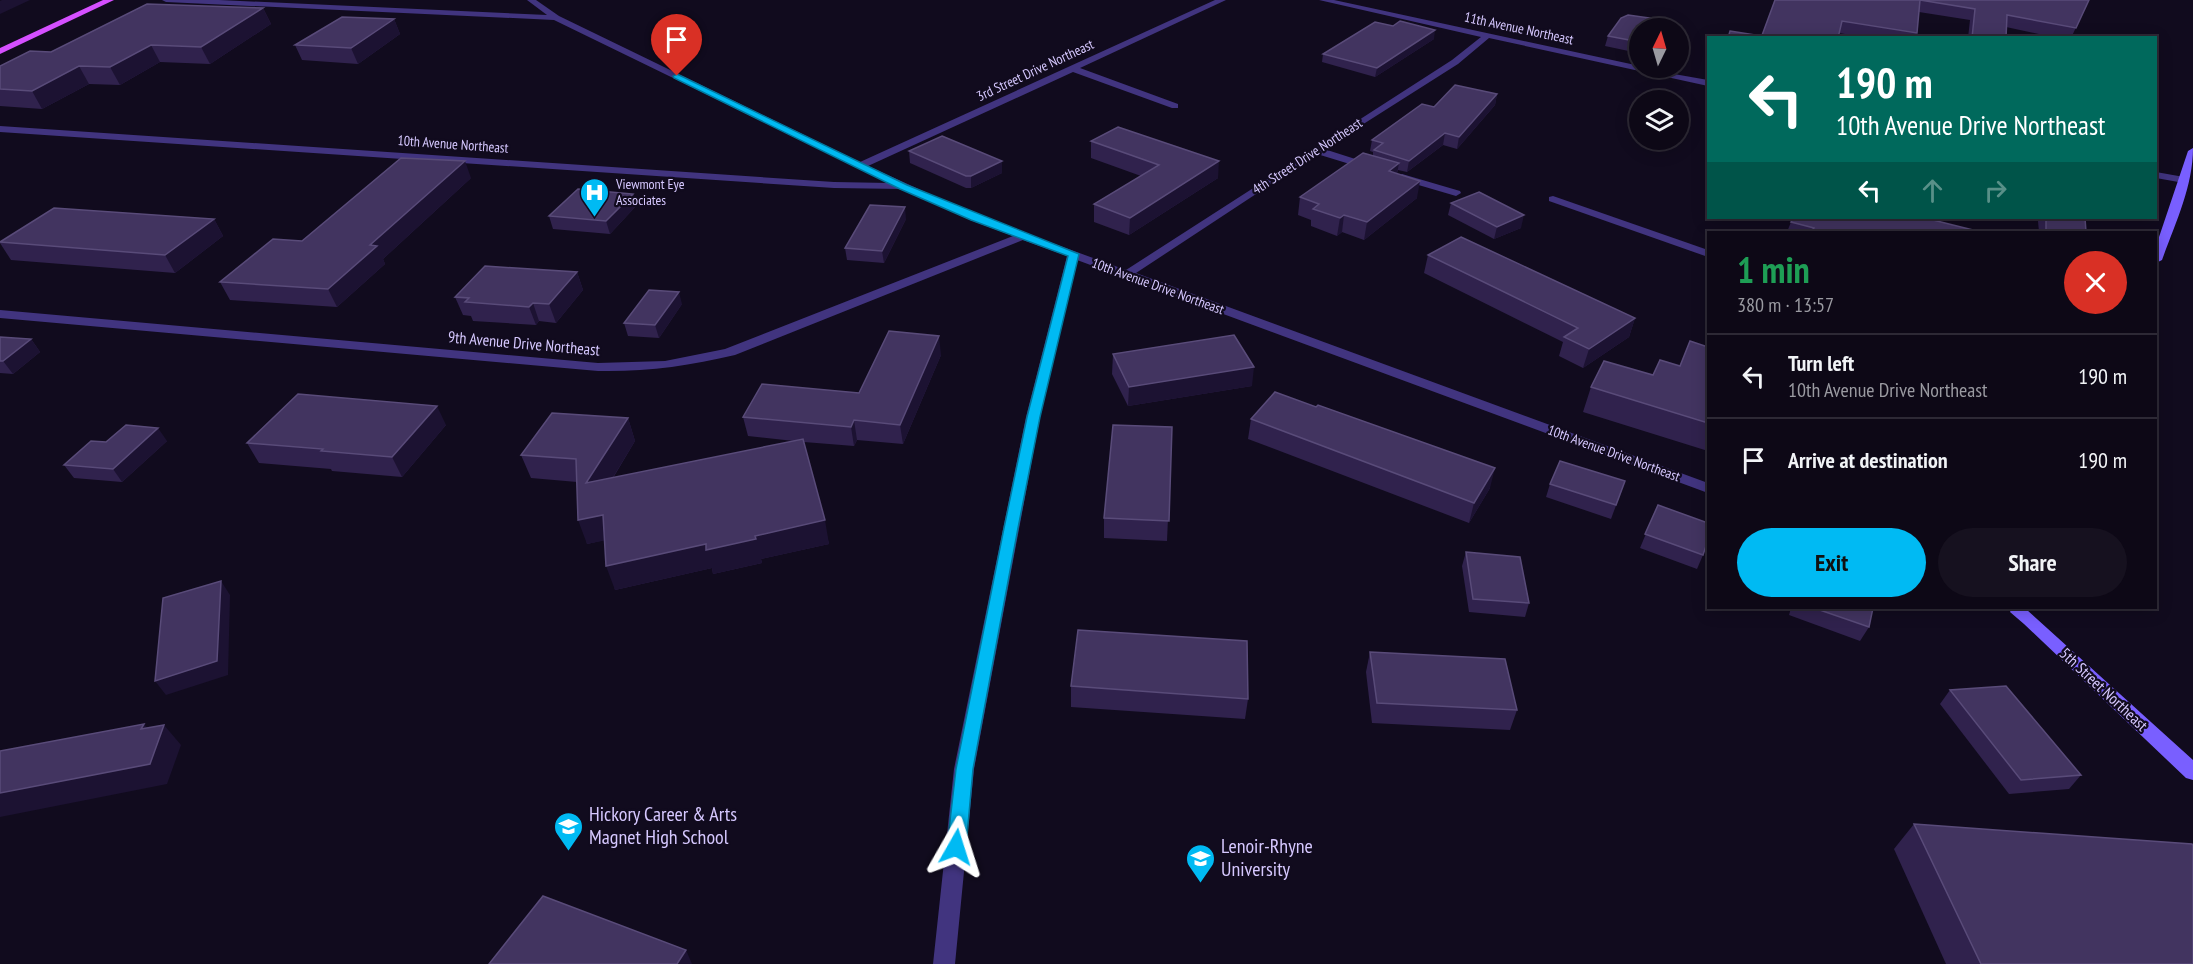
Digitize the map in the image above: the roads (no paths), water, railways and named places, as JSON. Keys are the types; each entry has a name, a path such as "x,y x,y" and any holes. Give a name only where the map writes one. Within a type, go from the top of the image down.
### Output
{"main road":[{"path":"0,51 110,0"}],"street":[{"path":"166,0 556,18"},
{"path":"531,0 556,18"},
{"name":"3rd Street Drive Northeast","path":"860,166 1222,0"},
{"name":"11th Avenue Northeast","path":"1323,0 1707,84"},
{"name":"10th Avenue Drive Northeast","path":"556,18 904,187 1023,236 1707,488"},
{"name":"4th Street Drive Northeast","path":"1127,274 1455,62 1486,37"},
{"path":"1071,68 1175,106"},
{"name":"10th Avenue Northeast","path":"0,129 834,185 904,187"},
{"path":"1316,150 1456,194"},
{"path":"2157,257 2193,151"},
{"path":"2157,175 2184,180"},
{"path":"1553,199 1707,254"},
{"name":"9th Avenue Drive Northeast","path":"0,314 598,367 641,368 693,361 730,351 1023,236"},
{"path":"944,964 964,769 1033,417 1073,254"},
{"name":"5th Street Northeast","path":"2016,609 2193,772"}],"place":[{"name":"Viewmont Eye Associates","path":"595,218"},
{"name":"Hickory Career & Arts Magnet High School","path":"568,852"},
{"name":"Lenoir-Rhyne University","path":"1200,884"}]}
